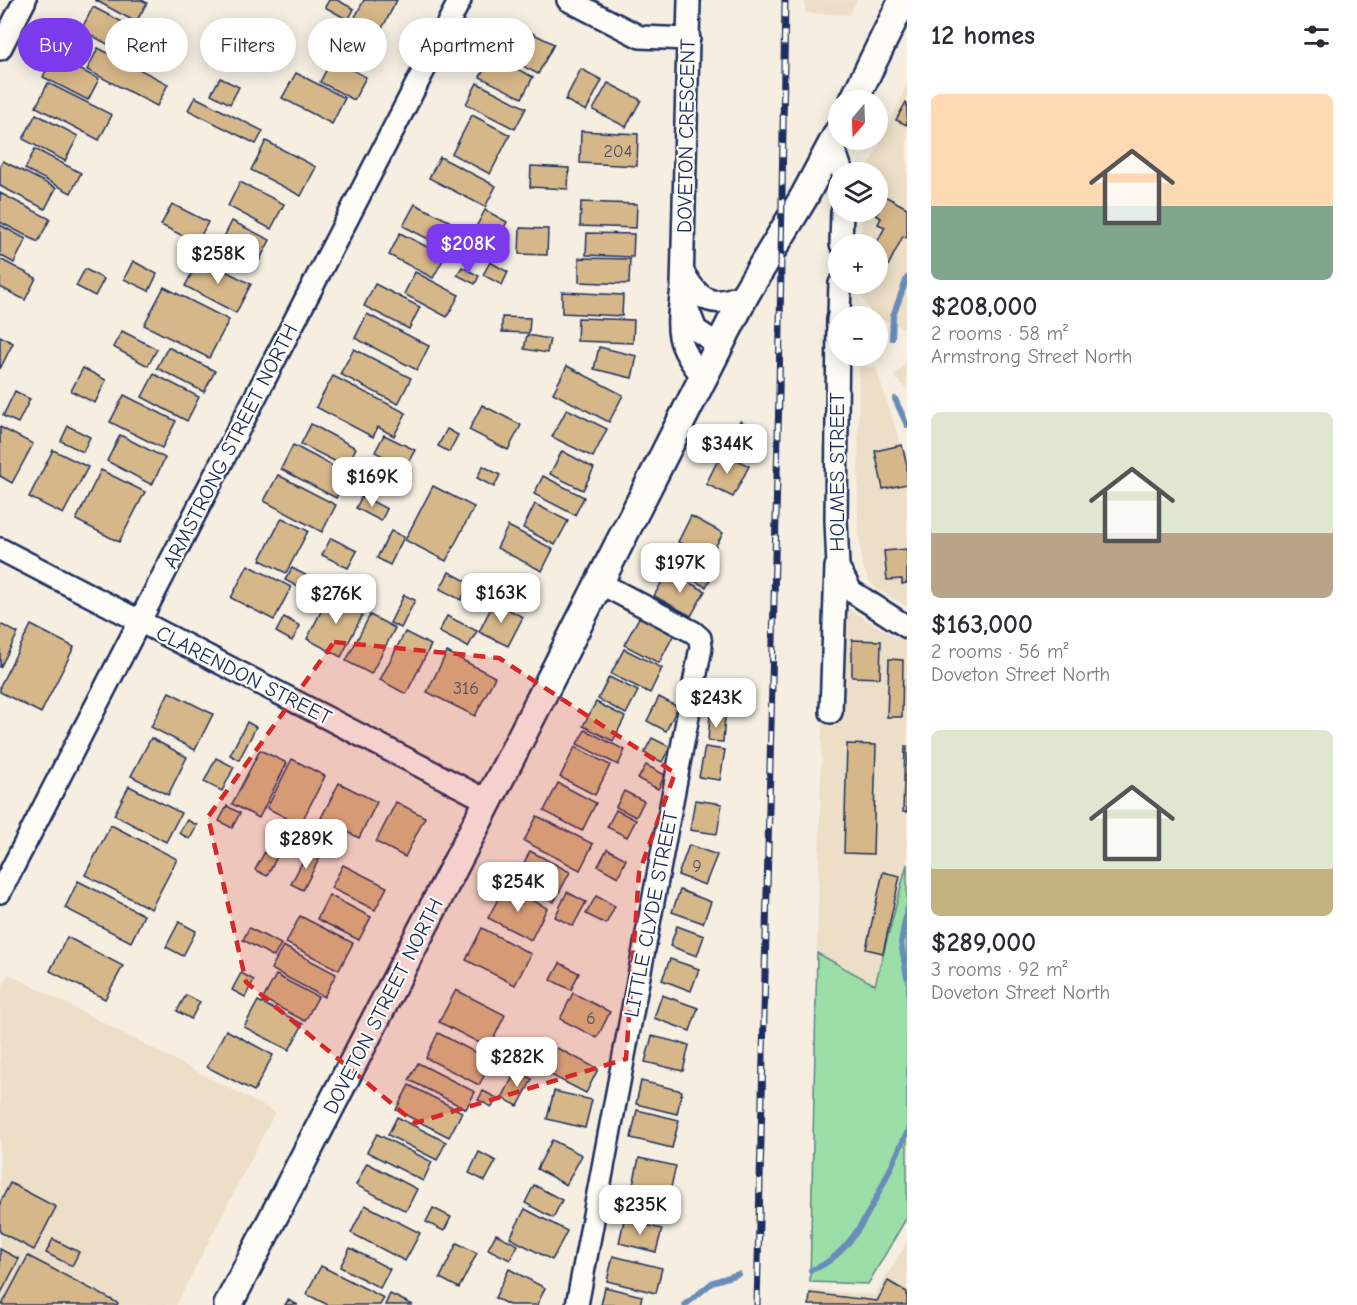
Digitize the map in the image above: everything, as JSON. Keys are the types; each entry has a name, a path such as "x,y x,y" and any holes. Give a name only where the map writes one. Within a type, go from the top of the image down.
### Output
{"main road":[{"path":"859,90 903,0"},
{"name":"DOVETON STREET NORTH","path":"228,1305 488,801 746,293 830,150"}],"street":[{"path":"0,49 25,0"},
{"name":"ARMSTRONG STREET NORTH","path":"0,892 460,0"},
{"path":"568,0 640,36 689,39"},
{"name":"DOVETON CRESCENT","path":"689,0 683,280 678,338 687,358 703,377"},
{"path":"683,280 708,300 721,303 746,293"},
{"name":"DOVETON CRESCENT","path":"683,280 686,306 696,330 720,345"},
{"name":"HOLMES STREET","path":"838,366 837,560 840,575 848,589 907,627"},
{"name":"CLARENDON STREET","path":"0,549 488,801"},
{"path":"831,712 837,560"},
{"name":"LITTLE CLYDE STREET","path":"577,1305 701,647 700,638 693,632 598,582"}],"highlighted area":[{"path":"334,642 499,658 675,773 639,873 626,1059 415,1123 246,982 208,817"}],"shaded area":[{"path":"805,0 857,0 849,15 805,13"},
{"path":"907,85 907,330 888,322 888,306 867,306 861,295 888,294 888,234 861,234 861,222 888,222 888,162 871,162 876,150 888,150 888,125"},
{"path":"907,361 907,389 894,377"},
{"path":"859,367 876,368 907,464 907,606 879,591 868,579 862,564 858,523"},
{"path":"825,595 907,644 907,864 875,985 817,953"},
{"path":"9,974 275,1112 176,1305 0,1305 0,991"},
{"path":"907,1242 907,1305 809,1305 810,1290 875,1295"}],"green space":[{"path":"907,864 907,1217 868,1284 810,1282 817,953 875,985"}],"building":[{"path":"95,0 142,0 147,3 138,18 129,18"},
{"path":"329,0 337,0 354,9 349,18 344,18 325,7"},
{"path":"364,0 397,0 387,19 355,18"},
{"path":"93,7 115,18 105,18 105,43 93,36 93,18 87,18"},
{"path":"535,34 554,44 538,74 534,72"},
{"path":"98,48 105,52 105,72 145,72 168,84 157,106 91,72 93,72 93,58"},
{"path":"581,69 602,80 586,111 565,100"},
{"path":"45,72 85,72 99,79 88,100 43,77"},
{"path":"325,72 357,72 366,77 354,100 320,82"},
{"path":"483,72 523,72 533,77 522,98 480,77"},
{"path":"296,73 345,98 332,124 282,98"},
{"path":"220,78 239,87 230,104 211,94"},
{"path":"48,83 112,115 99,140 36,107"},
{"path":"477,83 526,108 515,129 466,104"},
{"path":"608,83 641,100 626,127 593,110"},
{"path":"195,97 263,131 256,144 188,110"},
{"path":"907,103 907,125 896,120"},
{"path":"36,114 78,136 65,161 23,139"},
{"path":"472,115 510,135 490,174 452,154"},
{"path":"581,131 638,134 637,166 580,163"},
{"path":"266,141 316,167 301,196 251,170"},
{"path":"35,149 81,173 71,193 25,169"},
{"path":"440,157 496,186 485,207 429,178"},
{"path":"3,161 56,188 45,209 0,186 0,166"},
{"path":"531,166 569,168 568,189 530,187"},
{"path":"240,182 284,204 271,229 228,206"},
{"path":"0,193 50,219 38,242 0,222"},
{"path":"888,198 907,208 907,238 903,236 888,266 888,234 881,234 885,227 878,224 888,222"},
{"path":"581,202 637,204 636,228 580,226"},
{"path":"172,204 208,222 197,243 161,225"},
{"path":"415,204 483,238 471,261 403,226"},
{"path":"485,210 507,222 496,242 474,231"},
{"path":"232,221 270,240 256,267 219,247"},
{"path":"0,225 26,239 14,263 0,255"},
{"path":"520,228 548,229 547,255 519,254"},
{"path":"400,233 445,256 433,278 389,255"},
{"path":"587,233 634,234 633,257 586,255"},
{"path":"200,258 251,284 236,313 185,286"},
{"path":"579,258 630,259 629,284 579,282"},
{"path":"0,259 36,278 25,300 0,287"},
{"path":"133,261 157,274 149,291 124,279"},
{"path":"490,262 508,272 502,285 483,275"},
{"path":"462,267 479,276 475,284 457,275"},
{"path":"85,269 104,279 95,296 76,286"},
{"path":"415,272 459,295 447,317 404,294"},
{"path":"375,284 420,307 409,329 364,306"},
{"path":"164,287 229,320 209,358 144,325"},
{"path":"562,292 623,295 622,316 562,313"},
{"path":"367,314 429,346 417,370 355,338"},
{"path":"502,317 530,318 529,333 502,332"},
{"path":"578,318 634,320 633,343 577,341"},
{"path":"122,331 157,349 148,366 113,347"},
{"path":"527,335 550,339 547,353 524,349"},
{"path":"0,336 13,343 0,369"},
{"path":"168,347 215,371 204,392 157,368"},
{"path":"599,347 637,356 632,378 594,369"},
{"path":"354,349 411,378 398,404 340,374"},
{"path":"567,366 623,395 609,422 553,393"},
{"path":"83,368 106,380 95,403 71,391"},
{"path":"154,374 199,397 187,421 142,397"},
{"path":"333,376 406,413 394,436 378,427 373,437 316,407"},
{"path":"15,391 30,399 18,423 3,416"},
{"path":"124,395 176,421 162,448 110,422"},
{"path":"482,405 521,425 508,450 469,430"},
{"path":"567,409 607,429 593,457 552,437"},
{"path":"740,421 755,429 740,457 725,450"},
{"path":"311,424 356,448 346,467 301,444"},
{"path":"68,426 90,437 83,452 61,441"},
{"path":"0,427 33,444 12,483 0,476"},
{"path":"447,429 458,435 449,452 438,446"},
{"path":"120,435 165,458 152,485 107,461"},
{"path":"384,435 415,450 405,468 375,452"},
{"path":"293,445 348,474 336,498 281,469"},
{"path":"902,445 907,465 907,484 883,489 875,451"},
{"path":"53,450 88,467 63,514 29,497"},
{"path":"562,451 594,468 583,490 550,474"},
{"path":"722,452 749,466 733,497 706,484"},
{"path":"483,466 500,475 494,487 477,478"},
{"path":"101,470 145,492 119,542 76,520"},
{"path":"278,475 336,505 322,532 264,501"},
{"path":"543,476 584,497 575,515 534,494"},
{"path":"433,486 474,507 446,561 405,540"},
{"path":"362,496 387,509 381,521 356,508"},
{"path":"535,504 568,521 555,545 523,528"},
{"path":"691,516 723,533 709,558 678,542"},
{"path":"282,518 308,531 286,573 260,560"},
{"path":"508,526 553,549 542,571 497,548"},
{"path":"391,531 404,537 390,565 377,558"},
{"path":"331,538 357,551 348,568 322,555"},
{"path":"678,546 717,566 706,587 667,567"},
{"path":"907,549 907,583 902,584 902,579 887,580 884,551"},
{"path":"248,565 291,587 274,620 231,598"},
{"path":"292,568 311,578 304,590 285,580"},
{"path":"668,571 705,591 691,616 654,596"},
{"path":"449,572 470,583 461,600 440,589"},
{"path":"331,592 365,610 341,657 307,639"},
{"path":"404,595 415,600 401,628 390,623"},
{"path":"494,602 523,617 508,646 479,632"},
{"path":"370,615 395,628 371,674 346,661"},
{"path":"447,616 477,631 468,647 439,632"},
{"path":"640,616 674,634 659,663 624,645"},
{"path":"284,617 300,626 292,641 276,632"},
{"path":"0,624 18,633 0,668"},
{"path":"31,625 74,647 41,713 0,692 0,686"},
{"path":"405,632 431,645 406,694 380,680"},
{"path":"852,640 881,641 880,678 852,677"},
{"path":"624,649 662,668 650,693 611,674"},
{"path":"447,652 495,677 475,716 427,692"},
{"path":"889,659 903,660 902,717 887,717"},
{"path":"609,677 638,691 626,714 598,699"},
{"path":"169,692 213,714 195,750 151,727"},
{"path":"659,697 678,707 666,731 647,721"},
{"path":"596,702 625,717 613,741 583,726"},
{"path":"710,715 725,717 723,742 708,741"},
{"path":"247,722 256,727 239,760 230,755"},
{"path":"585,730 625,750 618,765 577,744"},
{"path":"151,738 187,757 168,795 131,776"},
{"path":"652,738 670,747 662,762 644,753"},
{"path":"847,744 876,745 873,854 844,853"},
{"path":"905,746 907,746 907,812 903,812"},
{"path":"575,747 610,765 595,795 560,777"},
{"path":"705,747 725,750 720,780 699,777"},
{"path":"260,750 287,763 259,818 232,804"},
{"path":"216,758 234,767 222,791 204,782"},
{"path":"292,759 325,776 300,825 267,808"},
{"path":"646,765 665,775 658,789 638,779"},
{"path":"339,783 377,802 359,838 321,818"},
{"path":"558,783 596,803 582,831 544,811"},
{"path":"129,786 181,813 166,842 114,815"},
{"path":"624,791 644,801 636,817 616,807"},
{"path":"695,800 722,804 717,834 690,830"},
{"path":"396,802 425,817 405,857 376,842"},
{"path":"227,806 240,813 232,828 219,821"},
{"path":"616,810 636,820 627,837 607,827"},
{"path":"537,816 593,844 580,870 524,841"},
{"path":"187,820 197,825 190,839 179,833"},
{"path":"111,825 177,859 151,909 85,875"},
{"path":"689,845 717,855 705,885 678,875"},
{"path":"268,846 279,853 267,876 255,870"},
{"path":"607,849 626,859 618,877 598,866"},
{"path":"308,851 320,857 303,890 291,884"},
{"path":"530,851 570,872 554,902 515,882"},
{"path":"343,865 387,887 375,910 331,888"},
{"path":"883,872 900,876 883,953 866,949"},
{"path":"78,881 144,915 131,942 65,908"},
{"path":"505,886 547,908 531,940 488,918"},
{"path":"680,890 711,902 703,923 672,912"},
{"path":"567,892 586,902 573,926 555,917"},
{"path":"329,895 371,917 359,940 317,919"},
{"path":"596,896 615,906 606,924 586,914"},
{"path":"300,916 353,943 339,970 286,943"},
{"path":"179,922 196,931 183,956 166,947"},
{"path":"677,926 704,936 697,956 670,946"},
{"path":"249,928 281,944 274,957 243,940"},
{"path":"482,928 531,954 515,985 466,960"},
{"path":"67,937 123,966 105,999 50,971"},
{"path":"283,946 336,974 324,997 271,969"},
{"path":"670,959 699,969 691,991 662,980"},
{"path":"560,963 579,973 571,990 551,980"},
{"path":"241,973 254,980 245,997 232,990"},
{"path":"276,975 318,997 305,1021 263,999"},
{"path":"456,990 505,1015 489,1048 439,1022"},
{"path":"573,993 610,1012 597,1038 560,1019"},
{"path":"186,995 200,1002 191,1019 177,1011"},
{"path":"662,995 698,1008 690,1031 654,1018"},
{"path":"258,1001 303,1024 289,1050 244,1027"},
{"path":"226,1030 273,1055 254,1091 207,1067"},
{"path":"438,1033 492,1061 479,1085 426,1058"},
{"path":"652,1036 689,1045 683,1071 645,1062"},
{"path":"557,1048 598,1069 586,1093 545,1072"},
{"path":"418,1063 475,1092 466,1109 409,1080"},
{"path":"516,1071 532,1079 518,1106 502,1098"},
{"path":"641,1081 682,1091 677,1114 636,1104"},
{"path":"409,1085 462,1112 449,1137 396,1110"},
{"path":"483,1091 497,1098 492,1107 478,1100"},
{"path":"554,1091 592,1100 585,1128 547,1119"},
{"path":"637,1110 679,1120 672,1148 631,1138"},
{"path":"397,1117 446,1142 437,1160 388,1135"},
{"path":"377,1134 432,1162 423,1181 367,1152"},
{"path":"552,1140 582,1155 566,1185 537,1169"},
{"path":"479,1152 496,1161 485,1181 469,1173"},
{"path":"639,1158 676,1166 665,1212 629,1203"},
{"path":"367,1163 417,1189 406,1211 356,1185"},
{"path":"10,1183 56,1207 34,1250 0,1232 0,1203"},
{"path":"534,1185 562,1200 553,1218 525,1203"},
{"path":"365,1205 420,1233 405,1261 351,1233"},
{"path":"433,1208 451,1217 444,1231 426,1222"},
{"path":"525,1209 567,1231 552,1260 510,1238"},
{"path":"624,1220 662,1229 656,1252 619,1243"},
{"path":"496,1234 518,1245 510,1260 488,1249"},
{"path":"53,1239 79,1252 72,1266 46,1253"},
{"path":"457,1243 477,1253 459,1288 440,1278"},
{"path":"350,1248 390,1269 380,1288 340,1267"},
{"path":"0,1249 19,1259 0,1295"},
{"path":"28,1256 118,1303 117,1305 2,1305"},
{"path":"613,1256 662,1268 656,1293 607,1281"},
{"path":"321,1266 384,1298 380,1305 328,1305 306,1294"},
{"path":"509,1269 545,1288 537,1305 509,1305 495,1298"},
{"path":"888,1281 907,1292 907,1305 809,1305 810,1293 877,1301"},
{"path":"605,1287 642,1296 640,1305 601,1305"},
{"path":"390,1294 413,1305 385,1305"},
{"path":"288,1300 298,1305 285,1305"}],"waterway":[{"path":"892,338 893,316 907,278"},
{"path":"895,399 907,425"},
{"path":"907,909 901,943 907,977"},
{"path":"811,1270 828,1262 857,1231 880,1191 907,1133"},
{"path":"685,1305 713,1282 738,1274"}],"railway":[{"path":"757,1305 779,393 785,0"}]}
